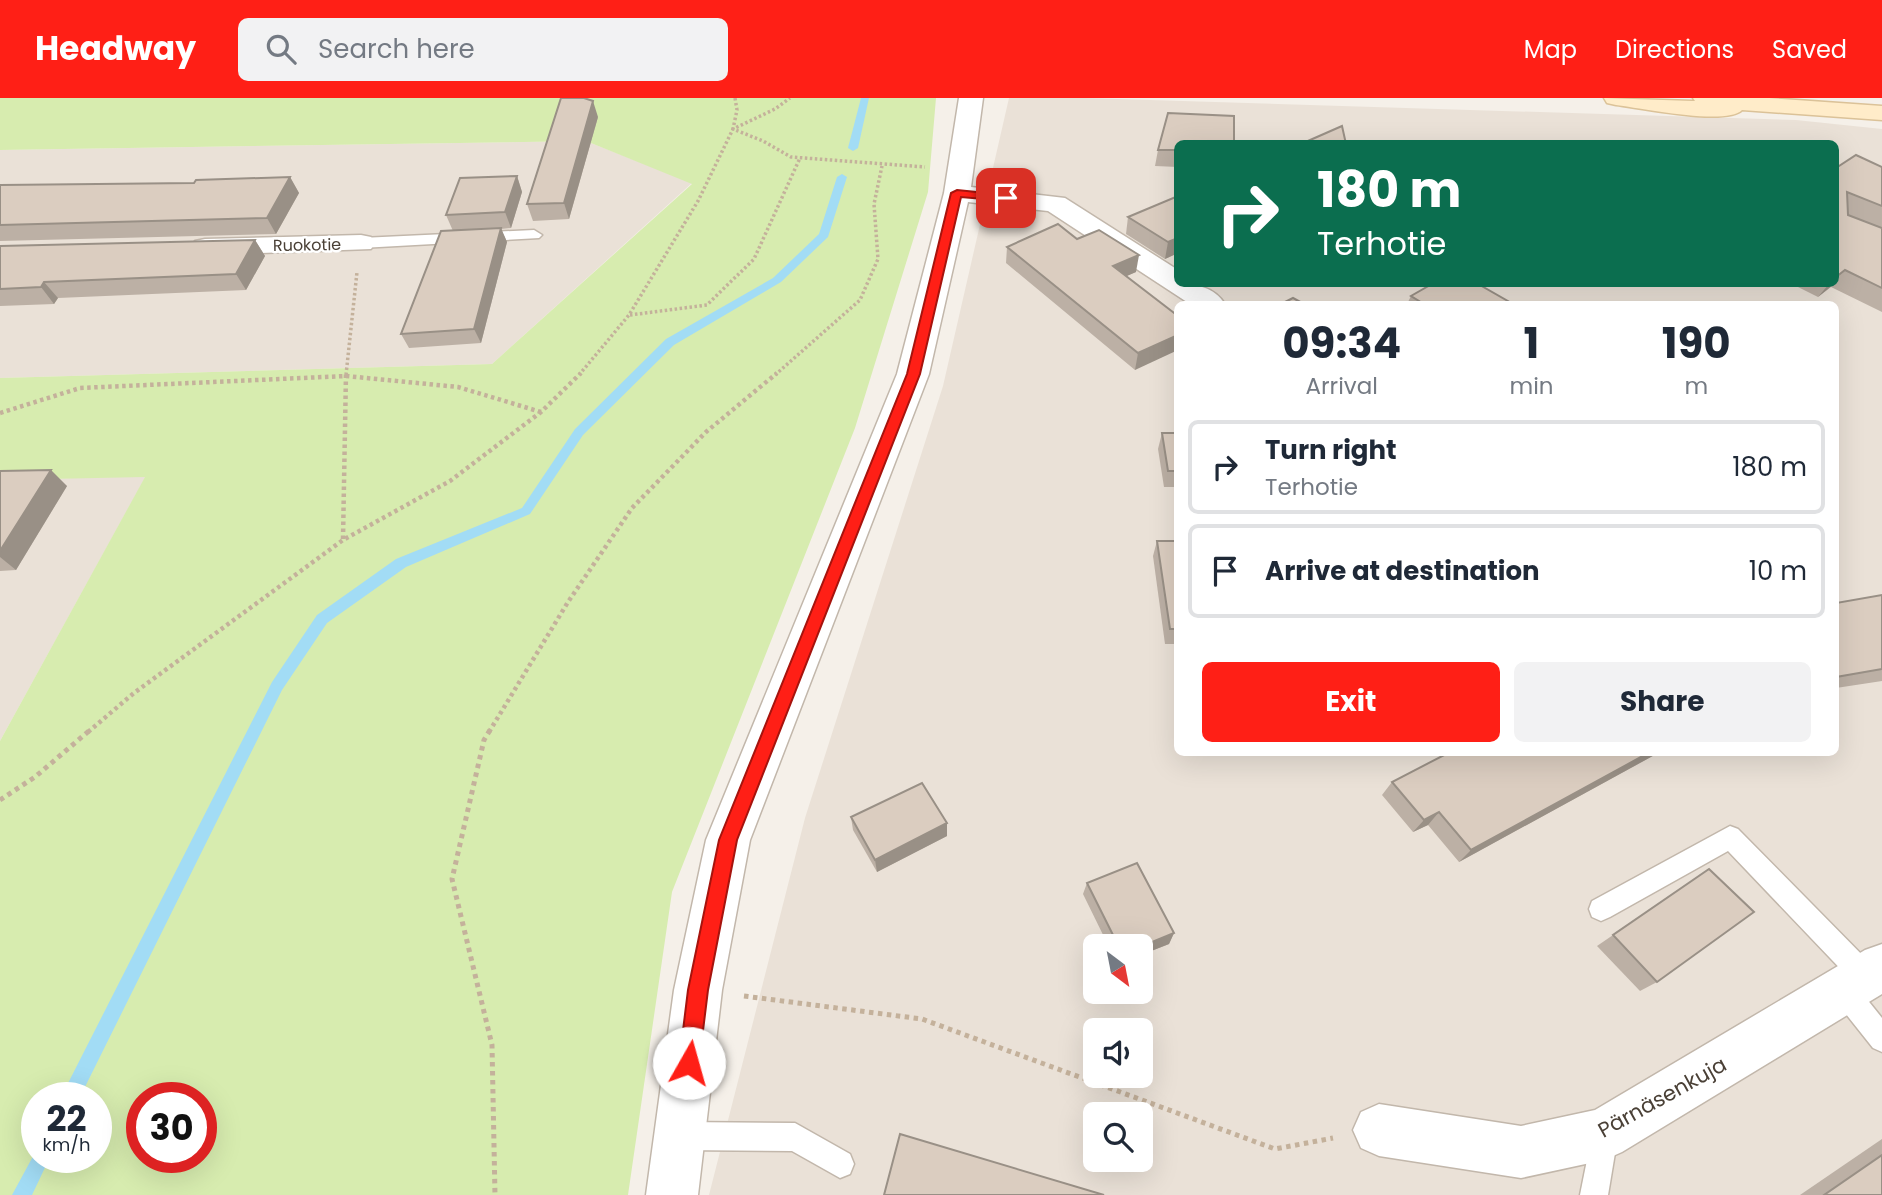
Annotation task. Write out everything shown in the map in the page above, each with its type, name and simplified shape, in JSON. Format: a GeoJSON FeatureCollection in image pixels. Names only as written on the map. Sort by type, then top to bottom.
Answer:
{"type":"FeatureCollection","features":[{"type":"Feature","properties":{"kind":"main road"},"geometry":{"type":"LineString","coordinates":[[1616,98],[1692,108],[1793,108],[1882,113]]}},
{"type":"Feature","properties":{"kind":"main road"},"geometry":{"type":"LineString","coordinates":[[1705,98],[1793,108]]}},
{"type":"Feature","properties":{"kind":"street"},"geometry":{"type":"LineString","coordinates":[[672,1195],[698,990],[728,840],[913,374],[958,181],[971,98]]}},
{"type":"Feature","properties":{"kind":"street"},"geometry":{"type":"LineString","coordinates":[[958,181],[1055,204],[1174,281]]}},
{"type":"Feature","properties":{"kind":"street","name":"Ruokotie"},"geometry":{"type":"LineString","coordinates":[[181,248],[361,243]]}},
{"type":"Feature","properties":{"kind":"street"},"geometry":{"type":"LineString","coordinates":[[1184,287],[1205,301]]}},
{"type":"Feature","properties":{"kind":"street","name":"Pärnäsenkuja"},"geometry":{"type":"LineString","coordinates":[[1379,1130],[1521,1152],[1604,1134],[1871,974]]}},
{"type":"Feature","properties":{"kind":"lane"},"geometry":{"type":"LineString","coordinates":[[361,243],[534,236]]}},
{"type":"Feature","properties":{"kind":"lane"},"geometry":{"type":"LineString","coordinates":[[1601,909],[1730,837],[1871,974],[1882,1039]]}},
{"type":"Feature","properties":{"kind":"lane"},"geometry":{"type":"LineString","coordinates":[[1594,1195],[1604,1134]]}},
{"type":"Feature","properties":{"kind":"lane"},"geometry":{"type":"LineString","coordinates":[[680,1136],[795,1136],[840,1164]]}},
{"type":"Feature","properties":{"kind":"path"},"geometry":{"type":"LineString","coordinates":[[0,800],[35,777],[135,693],[343,540],[450,481],[541,412],[591,363],[629,316],[698,201],[733,129],[737,110],[735,98]]}},
{"type":"Feature","properties":{"kind":"path"},"geometry":{"type":"LineString","coordinates":[[733,129],[775,109],[790,98]]}},
{"type":"Feature","properties":{"kind":"path"},"geometry":{"type":"LineString","coordinates":[[733,129],[763,141],[790,157],[882,166],[958,181]]}},
{"type":"Feature","properties":{"kind":"path"},"geometry":{"type":"LineString","coordinates":[[629,316],[707,305],[754,259],[800,158]]}},
{"type":"Feature","properties":{"kind":"path"},"geometry":{"type":"LineString","coordinates":[[495,1195],[492,1045],[452,879],[484,740],[568,602],[632,508],[706,432],[812,344],[860,300],[877,259],[874,204],[882,166]]}},
{"type":"Feature","properties":{"kind":"path"},"geometry":{"type":"LineString","coordinates":[[343,540],[346,376],[361,243]]}},
{"type":"Feature","properties":{"kind":"path"},"geometry":{"type":"LineString","coordinates":[[0,413],[80,388],[346,376],[458,387],[541,412]]}},
{"type":"Feature","properties":{"kind":"path"},"geometry":{"type":"LineString","coordinates":[[698,990],[922,1019],[1275,1149],[1379,1130]]}},
{"type":"Feature","properties":{"kind":"shaded area"},"geometry":{"type":"Polygon","coordinates":[[[1009,98],[1085,98],[1796,120],[1882,129],[1882,1195],[709,1195],[805,818],[943,386],[1009,98]]]}},
{"type":"Feature","properties":{"kind":"shaded area"},"geometry":{"type":"Polygon","coordinates":[[[586,141],[692,183],[492,364],[0,378],[0,150],[586,141]]]}},
{"type":"Feature","properties":{"kind":"shaded area"},"geometry":{"type":"Polygon","coordinates":[[[146,476],[0,741],[0,480],[146,476]]]}},
{"type":"Feature","properties":{"kind":"green space"},"geometry":{"type":"Polygon","coordinates":[[[0,98],[936,98],[928,192],[855,428],[672,892],[628,1195],[0,1195],[0,741],[145,477],[0,480],[0,378],[492,364],[692,184],[586,141],[0,150],[0,98]]]}},
{"type":"Feature","properties":{"kind":"building"},"geometry":{"type":"Polygon","coordinates":[[[561,98],[584,98],[593,101],[564,203],[527,204],[561,98]]]}},
{"type":"Feature","properties":{"kind":"building"},"geometry":{"type":"Polygon","coordinates":[[[1168,113],[1234,116],[1234,140],[1174,140],[1174,150],[1158,150],[1168,113]]]}},
{"type":"Feature","properties":{"kind":"building"},"geometry":{"type":"Polygon","coordinates":[[[1342,126],[1345,140],[1310,140],[1342,126]]]}},
{"type":"Feature","properties":{"kind":"building"},"geometry":{"type":"Polygon","coordinates":[[[1856,155],[1882,167],[1882,206],[1847,192],[1848,215],[1882,228],[1882,288],[1845,270],[1839,275],[1839,166],[1856,155]]]}},
{"type":"Feature","properties":{"kind":"building"},"geometry":{"type":"Polygon","coordinates":[[[517,176],[505,212],[446,215],[460,178],[517,176]]]}},
{"type":"Feature","properties":{"kind":"building"},"geometry":{"type":"Polygon","coordinates":[[[290,177],[267,218],[0,225],[0,185],[194,183],[196,180],[290,177]]]}},
{"type":"Feature","properties":{"kind":"building"},"geometry":{"type":"Polygon","coordinates":[[[1174,198],[1174,240],[1168,242],[1128,217],[1174,198]]]}},
{"type":"Feature","properties":{"kind":"building"},"geometry":{"type":"Polygon","coordinates":[[[1058,224],[1077,239],[1099,230],[1139,255],[1113,266],[1174,313],[1174,337],[1138,353],[1007,247],[1058,224]]]}},
{"type":"Feature","properties":{"kind":"building"},"geometry":{"type":"Polygon","coordinates":[[[501,228],[474,329],[401,334],[441,231],[501,228]]]}},
{"type":"Feature","properties":{"kind":"building"},"geometry":{"type":"Polygon","coordinates":[[[255,240],[236,274],[44,282],[41,287],[0,289],[0,246],[255,240]]]}},
{"type":"Feature","properties":{"kind":"building"},"geometry":{"type":"Polygon","coordinates":[[[1427,287],[1483,287],[1508,301],[1419,301],[1411,296],[1427,287]]]}},
{"type":"Feature","properties":{"kind":"building"},"geometry":{"type":"Polygon","coordinates":[[[1162,433],[1174,433],[1174,471],[1168,471],[1162,433]]]}},
{"type":"Feature","properties":{"kind":"building"},"geometry":{"type":"Polygon","coordinates":[[[51,470],[0,551],[0,471],[51,470]]]}},
{"type":"Feature","properties":{"kind":"building"},"geometry":{"type":"Polygon","coordinates":[[[1157,541],[1174,541],[1174,629],[1170,629],[1157,541]]]}},
{"type":"Feature","properties":{"kind":"building"},"geometry":{"type":"Polygon","coordinates":[[[1882,595],[1882,669],[1839,676],[1839,602],[1882,595]]]}},
{"type":"Feature","properties":{"kind":"building"},"geometry":{"type":"Polygon","coordinates":[[[1442,756],[1643,756],[1471,850],[1439,812],[1424,820],[1392,782],[1442,756]]]}},
{"type":"Feature","properties":{"kind":"building"},"geometry":{"type":"Polygon","coordinates":[[[922,783],[947,823],[875,860],[851,817],[922,783]]]}},
{"type":"Feature","properties":{"kind":"building"},"geometry":{"type":"Polygon","coordinates":[[[1137,863],[1174,933],[1153,942],[1153,934],[1112,934],[1087,883],[1137,863]]]}},
{"type":"Feature","properties":{"kind":"building"},"geometry":{"type":"Polygon","coordinates":[[[1709,869],[1754,912],[1657,982],[1613,935],[1709,869]]]}},
{"type":"Feature","properties":{"kind":"building"},"geometry":{"type":"Polygon","coordinates":[[[900,1134],[1104,1195],[884,1195],[900,1134]]]}},
{"type":"Feature","properties":{"kind":"building"},"geometry":{"type":"Polygon","coordinates":[[[1882,1155],[1882,1195],[1824,1195],[1882,1155]]]}},
{"type":"Feature","properties":{"kind":"waterway"},"geometry":{"type":"LineString","coordinates":[[853,148],[865,98]]}},
{"type":"Feature","properties":{"kind":"waterway"},"geometry":{"type":"LineString","coordinates":[[78,1082],[277,686],[322,619],[401,563],[526,511],[579,432],[670,342],[777,280],[824,235],[842,177]]}},
{"type":"Feature","properties":{"kind":"waterway"},"geometry":{"type":"LineString","coordinates":[[22,1195],[33,1173]]}},
{"type":"Feature","properties":{"kind":"route"},"geometry":{"type":"LineString","coordinates":[[689,1063],[698,990],[728,840],[913,374],[957,193],[1006,198]]}}]}
